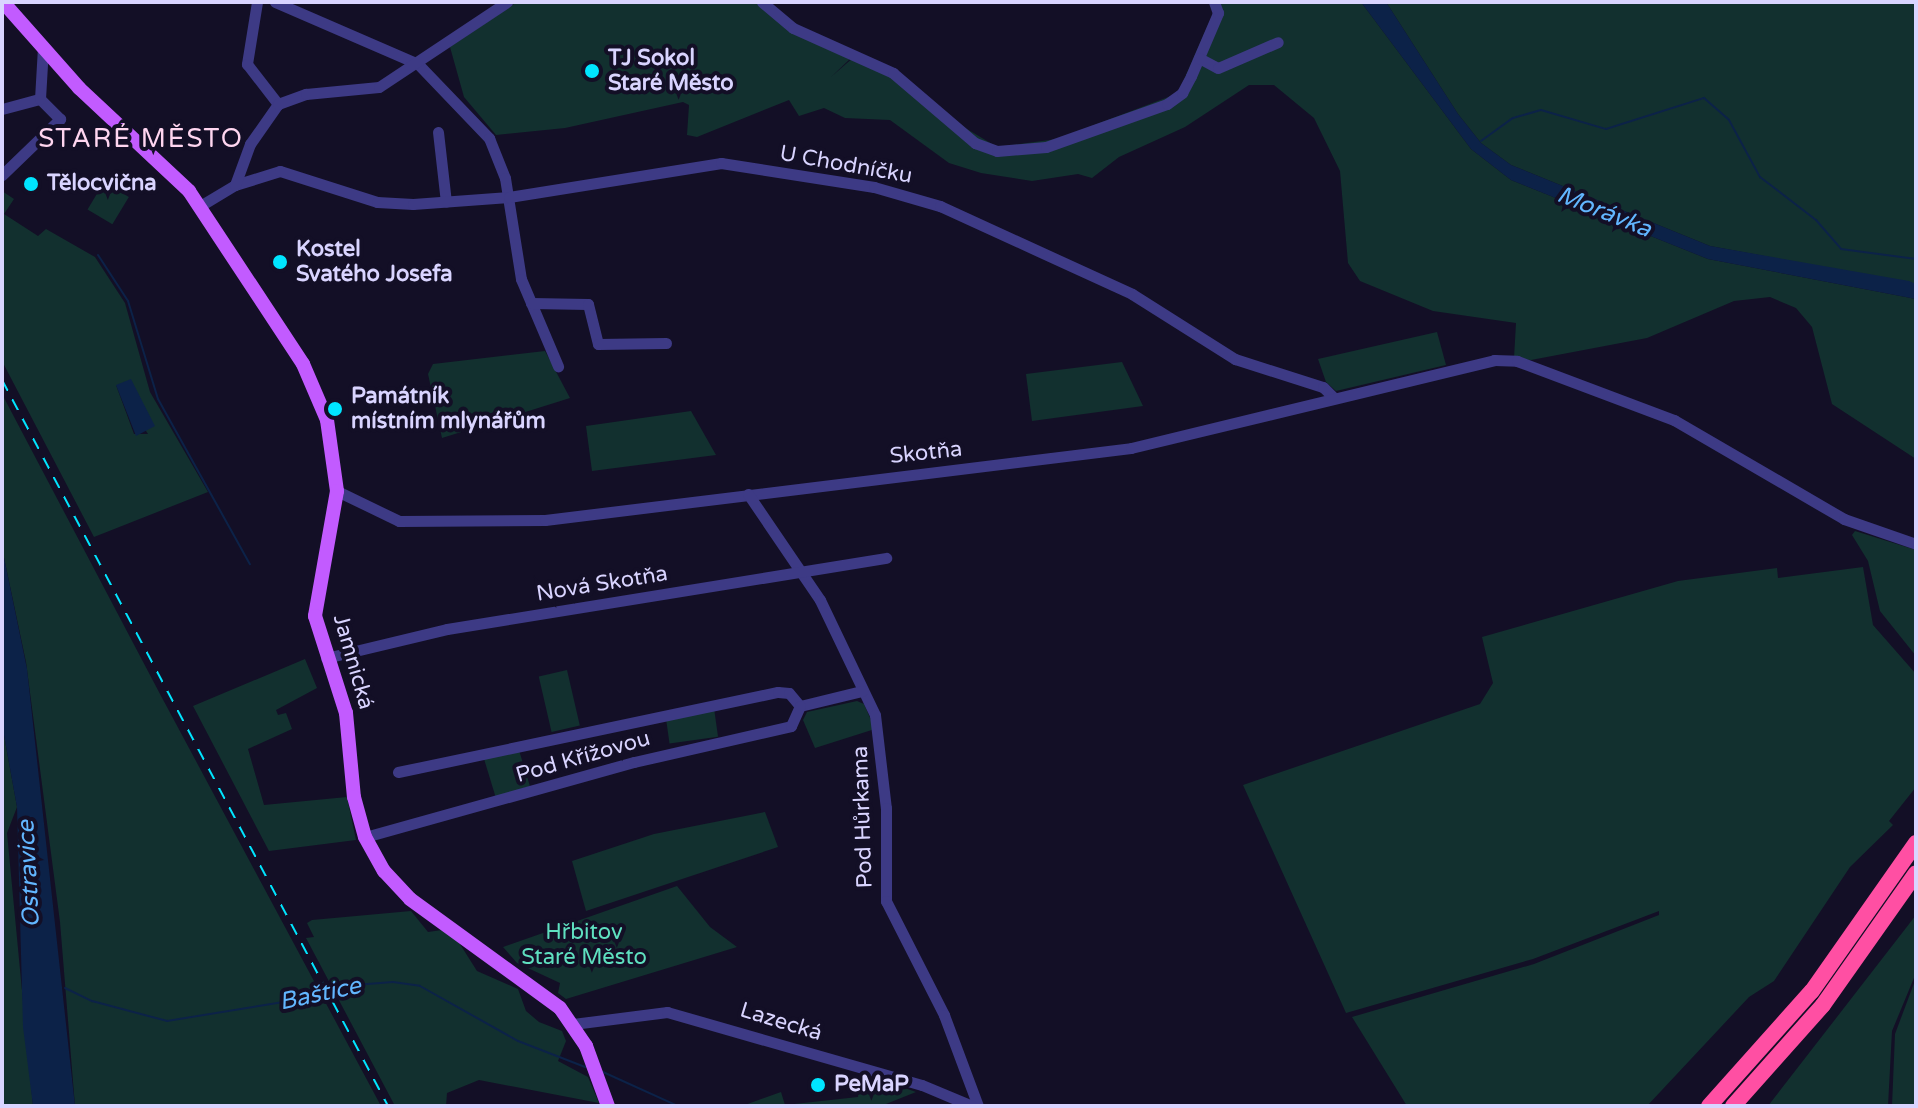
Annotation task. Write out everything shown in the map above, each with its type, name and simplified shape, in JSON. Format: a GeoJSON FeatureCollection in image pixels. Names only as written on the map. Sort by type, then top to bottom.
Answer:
{"type":"FeatureCollection","features":[{"type":"Feature","properties":{"kind":"highway"},"geometry":{"type":"LineString","coordinates":[[1709,1106],[1812,991],[1916,843]]}},
{"type":"Feature","properties":{"kind":"highway"},"geometry":{"type":"LineString","coordinates":[[1733,1106],[1823,1005],[1916,873]]}},
{"type":"Feature","properties":{"kind":"main road","name":"Jamnická"},"geometry":{"type":"LineString","coordinates":[[3,2],[43,47],[200,206],[314,385],[327,420],[337,491],[315,608],[326,658],[346,713],[354,797],[365,837],[384,871],[410,899],[552,1000],[573,1024],[608,1106]]}},
{"type":"Feature","properties":{"kind":"street"},"geometry":{"type":"LineString","coordinates":[[257,2],[247,64],[278,104]]}},
{"type":"Feature","properties":{"kind":"street"},"geometry":{"type":"LineString","coordinates":[[275,2],[418,64],[489,138],[509,197],[521,279],[558,366]]}},
{"type":"Feature","properties":{"kind":"street"},"geometry":{"type":"LineString","coordinates":[[762,2],[793,28],[893,73],[975,143],[997,151],[1046,147],[1167,104],[1182,93],[1199,58],[1218,13],[1214,2]]}},
{"type":"Feature","properties":{"kind":"street"},"geometry":{"type":"LineString","coordinates":[[200,206],[235,185],[250,144],[278,104],[306,94],[379,87],[418,64],[504,3]]}},
{"type":"Feature","properties":{"kind":"street"},"geometry":{"type":"LineString","coordinates":[[1199,58],[1218,68],[1278,42]]}},
{"type":"Feature","properties":{"kind":"street"},"geometry":{"type":"LineString","coordinates":[[2,175],[60,119],[40,99],[43,47]]}},
{"type":"Feature","properties":{"kind":"street"},"geometry":{"type":"LineString","coordinates":[[2,109],[40,99]]}},
{"type":"Feature","properties":{"kind":"street"},"geometry":{"type":"LineString","coordinates":[[438,132],[446,202]]}},
{"type":"Feature","properties":{"kind":"street","name":"U Chodníčku"},"geometry":{"type":"LineString","coordinates":[[235,185],[280,171],[377,202],[446,202],[509,197],[608,177],[721,163],[874,187],[940,206],[1156,307],[1235,359],[1323,387],[1332,396]]}},
{"type":"Feature","properties":{"kind":"street"},"geometry":{"type":"LineString","coordinates":[[531,303],[588,304],[598,344],[666,343]]}},
{"type":"Feature","properties":{"kind":"street","name":"Skotňa"},"geometry":{"type":"LineString","coordinates":[[337,491],[368,510],[425,524],[545,520],[1131,448],[1460,366],[1517,361],[1674,420],[1844,519],[1916,544]]}},
{"type":"Feature","properties":{"kind":"street","name":"Pod Hůrkama"},"geometry":{"type":"LineString","coordinates":[[748,494],[805,574],[879,732],[886,901],[944,1015],[978,1106]]}},
{"type":"Feature","properties":{"kind":"street","name":"Nová Skotňa"},"geometry":{"type":"LineString","coordinates":[[326,658],[447,629],[805,574],[886,558]]}},
{"type":"Feature","properties":{"kind":"street","name":"Pod Křížovou"},"geometry":{"type":"LineString","coordinates":[[800,706],[862,691]]}},
{"type":"Feature","properties":{"kind":"street","name":"Pod Křížovou"},"geometry":{"type":"LineString","coordinates":[[398,772],[778,692],[789,693],[800,706]]}},
{"type":"Feature","properties":{"kind":"street","name":"Pod Křížovou"},"geometry":{"type":"LineString","coordinates":[[365,837],[634,762],[791,726],[800,706]]}},
{"type":"Feature","properties":{"kind":"street","name":"Lazecká"},"geometry":{"type":"LineString","coordinates":[[573,1024],[667,1012],[922,1085],[972,1106]]}},
{"type":"Feature","properties":{"kind":"green space"},"geometry":{"type":"Polygon","coordinates":[[[517,2],[758,2],[852,57],[831,77],[854,57],[906,80],[957,123],[997,147],[1057,139],[1179,91],[1218,2],[1361,2],[1471,149],[1511,180],[1708,259],[1916,299],[1916,459],[1832,404],[1812,327],[1796,308],[1770,297],[1734,301],[1647,338],[1531,360],[1514,358],[1516,323],[1433,311],[1360,281],[1348,263],[1340,171],[1314,118],[1274,85],[1249,85],[1185,127],[1119,157],[1092,178],[1078,174],[1032,181],[981,173],[949,163],[890,120],[845,118],[824,108],[799,116],[789,100],[697,137],[687,135],[689,105],[683,102],[565,128],[496,135],[464,97],[450,47],[517,2]]]}},
{"type":"Feature","properties":{"kind":"green space"},"geometry":{"type":"Polygon","coordinates":[[[1386,2],[1916,2],[1916,284],[1710,246],[1511,165],[1481,143],[1458,114],[1386,2]]]}},
{"type":"Feature","properties":{"kind":"green space"},"geometry":{"type":"Polygon","coordinates":[[[104,182],[129,197],[112,224],[88,209],[104,182]]]}},
{"type":"Feature","properties":{"kind":"green space"},"geometry":{"type":"Polygon","coordinates":[[[2,191],[14,199],[4,214],[38,236],[46,229],[95,257],[125,303],[150,392],[208,492],[94,537],[2,361],[2,191]],[[116,385],[134,434],[148,434],[116,385]]]}},
{"type":"Feature","properties":{"kind":"green space"},"geometry":{"type":"Polygon","coordinates":[[[1437,332],[1446,365],[1336,391],[1326,382],[1318,359],[1437,332]]]}},
{"type":"Feature","properties":{"kind":"green space"},"geometry":{"type":"Polygon","coordinates":[[[545,351],[570,398],[442,438],[428,374],[433,364],[545,351]]]}},
{"type":"Feature","properties":{"kind":"green space"},"geometry":{"type":"Polygon","coordinates":[[[1122,362],[1143,406],[1032,421],[1026,374],[1122,362]]]}},
{"type":"Feature","properties":{"kind":"green space"},"geometry":{"type":"Polygon","coordinates":[[[2,394],[381,1106],[75,1106],[60,922],[26,662],[2,548],[2,394]]]}},
{"type":"Feature","properties":{"kind":"green space"},"geometry":{"type":"Polygon","coordinates":[[[691,411],[716,455],[592,471],[586,426],[691,411]]]}},
{"type":"Feature","properties":{"kind":"green space"},"geometry":{"type":"Polygon","coordinates":[[[1855,531],[1916,550],[1916,656],[1880,611],[1868,561],[1852,535],[1855,531]]]}},
{"type":"Feature","properties":{"kind":"green space"},"geometry":{"type":"Polygon","coordinates":[[[1863,567],[1873,625],[1916,674],[1916,787],[1889,821],[1893,825],[1850,867],[1774,981],[1749,997],[1647,1106],[1407,1106],[1352,1017],[1534,964],[1659,915],[1659,911],[1533,959],[1346,1013],[1243,785],[1480,704],[1493,683],[1482,637],[1678,581],[1777,568],[1778,578],[1863,567]]]}},
{"type":"Feature","properties":{"kind":"green space"},"geometry":{"type":"Polygon","coordinates":[[[305,659],[317,688],[276,710],[278,715],[286,713],[292,729],[248,749],[264,805],[347,797],[356,840],[269,851],[193,706],[305,659]]]}},
{"type":"Feature","properties":{"kind":"green space"},"geometry":{"type":"Polygon","coordinates":[[[567,670],[580,726],[552,732],[539,677],[567,670]]]}},
{"type":"Feature","properties":{"kind":"green space"},"geometry":{"type":"Polygon","coordinates":[[[857,701],[864,704],[875,729],[815,748],[803,720],[807,712],[857,701]]]}},
{"type":"Feature","properties":{"kind":"green space"},"geometry":{"type":"Polygon","coordinates":[[[714,708],[718,737],[670,744],[665,715],[714,708]]]}},
{"type":"Feature","properties":{"kind":"green space"},"geometry":{"type":"Polygon","coordinates":[[[2,724],[17,807],[7,833],[33,1106],[2,1106],[2,724]]]}},
{"type":"Feature","properties":{"kind":"green space"},"geometry":{"type":"Polygon","coordinates":[[[518,747],[530,786],[496,797],[484,758],[518,747]]]}},
{"type":"Feature","properties":{"kind":"green space"},"geometry":{"type":"Polygon","coordinates":[[[765,812],[778,847],[586,911],[572,861],[654,834],[765,812]]]}},
{"type":"Feature","properties":{"kind":"green space","name":"Hřbitov Staré Město"},"geometry":{"type":"Polygon","coordinates":[[[677,886],[710,927],[737,947],[566,999],[558,993],[560,983],[517,963],[503,947],[677,886]]]}},
{"type":"Feature","properties":{"kind":"green space"},"geometry":{"type":"Polygon","coordinates":[[[411,911],[428,932],[442,930],[458,941],[477,971],[518,989],[526,1011],[539,1022],[562,1031],[566,1041],[558,1061],[588,1077],[599,1103],[479,1080],[447,1093],[446,1106],[395,1106],[306,938],[314,937],[307,923],[312,920],[411,911]]]}},
{"type":"Feature","properties":{"kind":"green space"},"geometry":{"type":"Polygon","coordinates":[[[1916,915],[1916,973],[1892,1031],[1888,1106],[1768,1106],[1916,915]]]}},
{"type":"Feature","properties":{"kind":"green space"},"geometry":{"type":"Polygon","coordinates":[[[1916,978],[1916,1106],[1892,1106],[1895,1034],[1916,978]]]}},
{"type":"Feature","properties":{"kind":"green space"},"geometry":{"type":"Polygon","coordinates":[[[860,1072],[916,1092],[881,1106],[742,1106],[781,1092],[785,1105],[858,1097],[860,1072]]]}},
{"type":"Feature","properties":{"kind":"water","name":"Morávka"},"geometry":{"type":"Polygon","coordinates":[[[1361,2],[1386,2],[1458,114],[1481,143],[1511,165],[1710,246],[1909,281],[1916,284],[1916,299],[1708,259],[1511,180],[1471,149],[1361,2]]]}},
{"type":"Feature","properties":{"kind":"water"},"geometry":{"type":"Polygon","coordinates":[[[131,379],[155,426],[136,436],[116,385],[131,379]]]}},
{"type":"Feature","properties":{"kind":"water","name":"Ostravice"},"geometry":{"type":"Polygon","coordinates":[[[2,548],[27,669],[75,1106],[33,1106],[23,1027],[17,807],[2,724],[2,548]]]}},
{"type":"Feature","properties":{"kind":"waterway"},"geometry":{"type":"LineString","coordinates":[[1481,141],[1513,118],[1541,110],[1606,129],[1704,98],[1729,120],[1760,177],[1816,220],[1841,249],[1916,259]]}},
{"type":"Feature","properties":{"kind":"waterway"},"geometry":{"type":"LineString","coordinates":[[98,255],[128,301],[158,399],[250,564]]}},
{"type":"Feature","properties":{"kind":"waterway","name":"Baštice"},"geometry":{"type":"LineString","coordinates":[[65,988],[92,1001],[167,1021],[314,997],[342,986],[393,982],[420,986],[518,1041],[585,1067]]}},
{"type":"Feature","properties":{"kind":"waterway","name":"Baštice"},"geometry":{"type":"LineString","coordinates":[[603,1072],[678,1106]]}},
{"type":"Feature","properties":{"kind":"railway"},"geometry":{"type":"LineString","coordinates":[[2,380],[388,1106]]}},
{"type":"Feature","properties":{"kind":"place","name":"TJ Sokol Staré Město"},"geometry":{"type":"Point","coordinates":[592,71]}},
{"type":"Feature","properties":{"kind":"place","name":"Tělocvična"},"geometry":{"type":"Point","coordinates":[31,184]}},
{"type":"Feature","properties":{"kind":"place","name":"Kostel Svatého Josefa"},"geometry":{"type":"Point","coordinates":[280,262]}},
{"type":"Feature","properties":{"kind":"place","name":"Památník místním mlynářům"},"geometry":{"type":"Point","coordinates":[335,409]}},
{"type":"Feature","properties":{"kind":"place","name":"PeMaP"},"geometry":{"type":"Point","coordinates":[818,1085]}},
{"type":"Feature","properties":{"kind":"district","name":"STARÉ MĚSTO"},"geometry":{"type":"Point","coordinates":[141,139]}}]}
